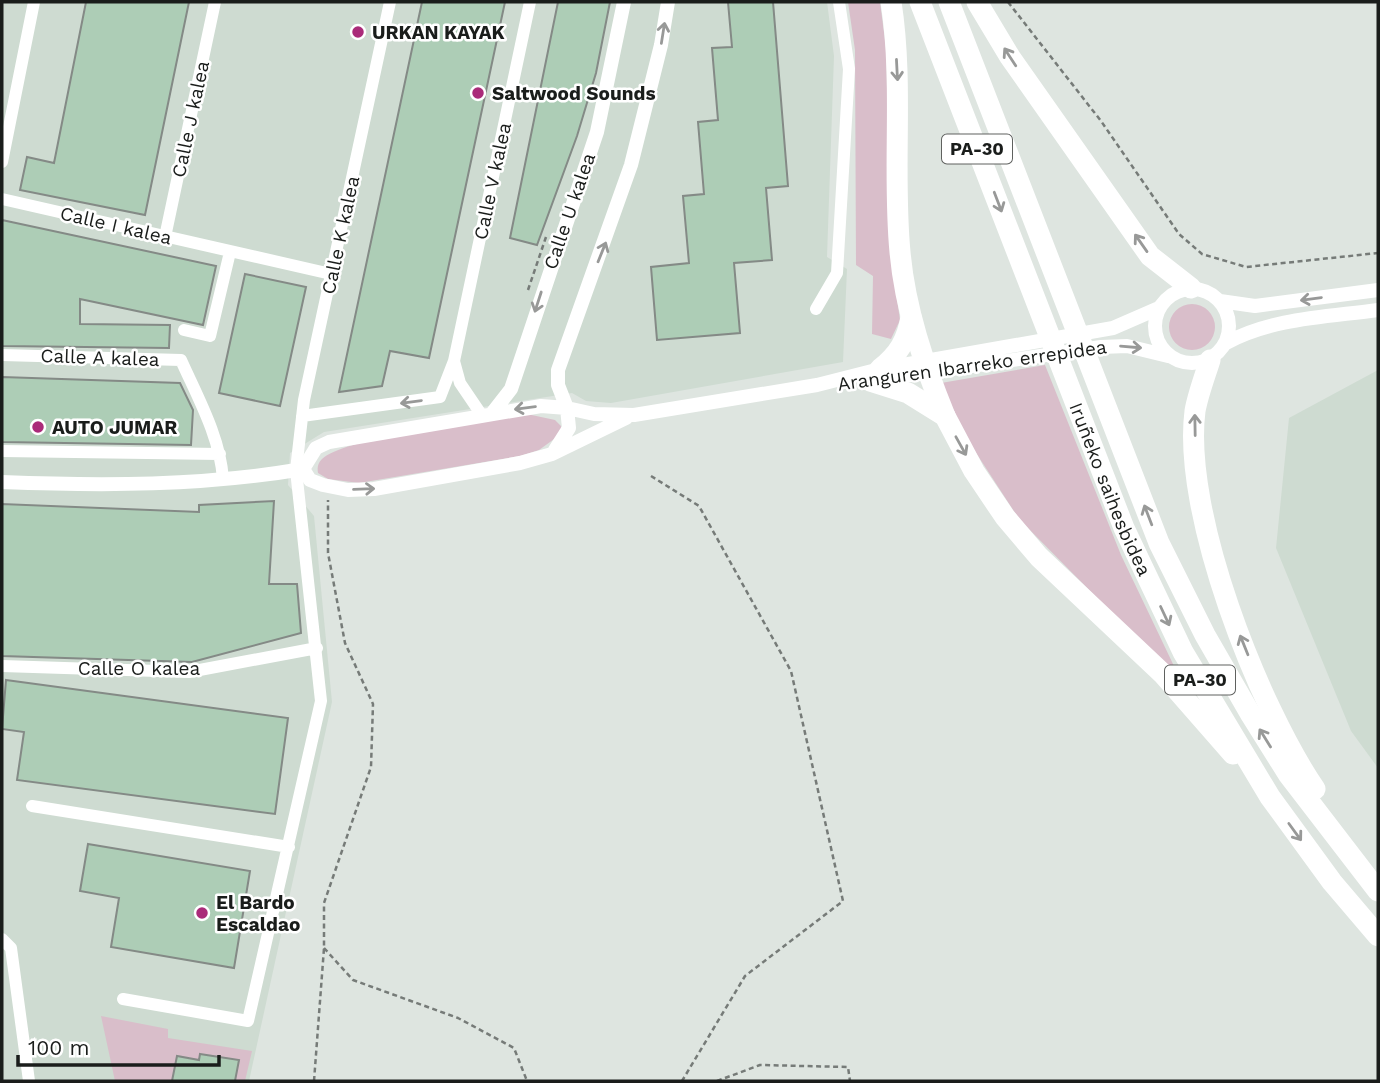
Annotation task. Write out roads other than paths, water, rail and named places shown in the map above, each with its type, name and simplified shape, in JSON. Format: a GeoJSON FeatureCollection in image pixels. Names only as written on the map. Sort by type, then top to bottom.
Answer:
{"type":"FeatureCollection","features":[{"type":"Feature","properties":{"kind":"highway"},"geometry":{"type":"LineString","coordinates":[[891,2],[898,89],[900,252],[911,315],[945,416],[974,471],[1005,517],[1056,573],[1163,674],[1270,797]]}},
{"type":"Feature","properties":{"kind":"highway","name":"Iruñeko saihesbidea"},"geometry":{"type":"LineString","coordinates":[[920,2],[1124,528],[1183,652],[1270,797],[1332,882],[1378,936]]}},
{"type":"Feature","properties":{"kind":"highway","name":"Iruñeko saihesbidea"},"geometry":{"type":"LineString","coordinates":[[949,2],[1159,543],[1205,635],[1288,774],[1378,891]]}},
{"type":"Feature","properties":{"kind":"highway"},"geometry":{"type":"LineString","coordinates":[[977,2],[1010,57],[1150,256],[1191,288]]}},
{"type":"Feature","properties":{"kind":"highway"},"geometry":{"type":"LineString","coordinates":[[911,315],[907,338],[893,359],[875,375],[945,416]]}},
{"type":"Feature","properties":{"kind":"highway"},"geometry":{"type":"LineString","coordinates":[[1210,359],[1195,412],[1196,449],[1203,517],[1237,629],[1278,725],[1303,771],[1378,871]]}},
{"type":"Feature","properties":{"kind":"street"},"geometry":{"type":"LineString","coordinates":[[2,162],[34,2]]}},
{"type":"Feature","properties":{"kind":"street","name":"Calle J kalea"},"geometry":{"type":"LineString","coordinates":[[165,237],[215,2]]}},
{"type":"Feature","properties":{"kind":"street","name":"Calle K kalea"},"geometry":{"type":"LineString","coordinates":[[299,470],[302,416],[390,2]]}},
{"type":"Feature","properties":{"kind":"street","name":"Calle V kalea"},"geometry":{"type":"LineString","coordinates":[[302,416],[440,397],[454,361],[530,2]]}},
{"type":"Feature","properties":{"kind":"street","name":"Calle U kalea"},"geometry":{"type":"LineString","coordinates":[[487,413],[511,388],[597,132],[624,2]]}},
{"type":"Feature","properties":{"kind":"street"},"geometry":{"type":"LineString","coordinates":[[552,454],[569,428],[558,385],[558,370],[631,165],[661,45],[668,2]]}},
{"type":"Feature","properties":{"kind":"street"},"geometry":{"type":"LineString","coordinates":[[816,309],[838,273],[849,69],[839,2]]}},
{"type":"Feature","properties":{"kind":"street","name":"Calle I kalea"},"geometry":{"type":"LineString","coordinates":[[2,199],[331,274]]}},
{"type":"Feature","properties":{"kind":"street"},"geometry":{"type":"LineString","coordinates":[[184,330],[210,337],[230,252]]}},
{"type":"Feature","properties":{"kind":"street"},"geometry":{"type":"LineString","coordinates":[[1226,343],[1230,321],[1220,301],[1212,294],[1191,288],[1167,298],[1159,308],[1154,328],[1156,339],[1168,356],[1189,364],[1210,359],[1226,343],[1245,333],[1273,325],[1378,310]]}},
{"type":"Feature","properties":{"kind":"street"},"geometry":{"type":"LineString","coordinates":[[1220,301],[1255,306],[1378,290]]}},
{"type":"Feature","properties":{"kind":"street","name":"Aranguren Ibarreko errepidea"},"geometry":{"type":"LineString","coordinates":[[930,372],[1028,343],[1113,328],[1159,308]]}},
{"type":"Feature","properties":{"kind":"street","name":"Aranguren Ibarreko errepidea"},"geometry":{"type":"LineString","coordinates":[[634,415],[596,430],[552,454],[520,463],[374,489],[328,486],[310,480],[299,470],[316,448],[329,442],[541,405],[594,414],[634,415],[875,375],[930,372],[1101,347],[1127,346],[1168,356]]}},
{"type":"Feature","properties":{"kind":"street","name":"Calle A kalea"},"geometry":{"type":"LineString","coordinates":[[2,355],[181,360],[220,454],[223,479]]}},
{"type":"Feature","properties":{"kind":"street"},"geometry":{"type":"LineString","coordinates":[[454,361],[460,383],[487,413]]}},
{"type":"Feature","properties":{"kind":"street"},"geometry":{"type":"LineString","coordinates":[[2,450],[220,454]]}},
{"type":"Feature","properties":{"kind":"street"},"geometry":{"type":"LineString","coordinates":[[2,482],[117,486],[223,479],[299,470],[321,701],[248,1021],[123,999]]}},
{"type":"Feature","properties":{"kind":"street","name":"Calle O kalea"},"geometry":{"type":"LineString","coordinates":[[2,666],[189,673],[317,648]]}},
{"type":"Feature","properties":{"kind":"street"},"geometry":{"type":"LineString","coordinates":[[32,806],[289,847]]}},
{"type":"Feature","properties":{"kind":"street"},"geometry":{"type":"LineString","coordinates":[[2,939],[11,948],[29,1081]]}},
{"type":"Feature","properties":{"kind":"place","name":"URKAN KAYAK"},"geometry":{"type":"Point","coordinates":[358,32]}},
{"type":"Feature","properties":{"kind":"place","name":"Saltwood Sounds"},"geometry":{"type":"Point","coordinates":[478,93]}},
{"type":"Feature","properties":{"kind":"place","name":"AUTO JUMAR"},"geometry":{"type":"Point","coordinates":[38,427]}},
{"type":"Feature","properties":{"kind":"place","name":"El Bardo Escaldao"},"geometry":{"type":"Point","coordinates":[202,913]}}]}
